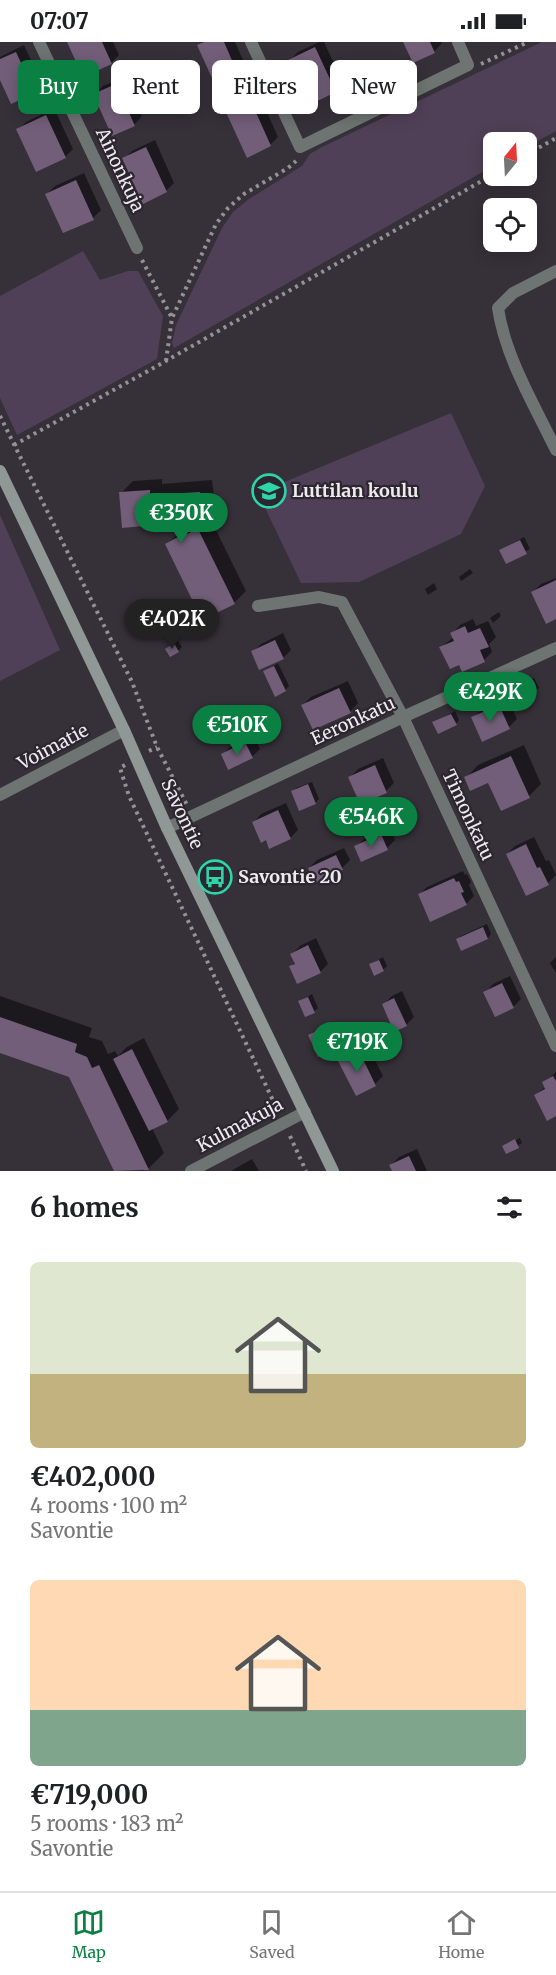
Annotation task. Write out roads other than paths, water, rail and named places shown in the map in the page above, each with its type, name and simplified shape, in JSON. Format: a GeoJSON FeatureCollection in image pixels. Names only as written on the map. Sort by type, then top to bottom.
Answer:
{"type":"FeatureCollection","features":[{"type":"Feature","properties":{"kind":"street","name":"Ainonkuja"},"geometry":{"type":"LineString","coordinates":[[39,42],[136,248]]}},
{"type":"Feature","properties":{"kind":"street"},"geometry":{"type":"LineString","coordinates":[[250,42],[300,147],[468,65],[458,42]]}},
{"type":"Feature","properties":{"kind":"street"},"geometry":{"type":"LineString","coordinates":[[556,271],[513,293],[498,308],[501,329],[509,351],[556,450]]}},
{"type":"Feature","properties":{"kind":"street","name":"Savontie"},"geometry":{"type":"LineString","coordinates":[[0,471],[124,730],[167,828],[333,1171]]}},
{"type":"Feature","properties":{"kind":"street","name":"Timonkatu"},"geometry":{"type":"LineString","coordinates":[[258,606],[319,597],[342,602],[403,717],[556,1046]]}},
{"type":"Feature","properties":{"kind":"street","name":"Eeronkatu"},"geometry":{"type":"LineString","coordinates":[[167,828],[556,648]]}},
{"type":"Feature","properties":{"kind":"street","name":"Voimatie"},"geometry":{"type":"LineString","coordinates":[[0,795],[124,730]]}},
{"type":"Feature","properties":{"kind":"street","name":"Kulmakuja"},"geometry":{"type":"LineString","coordinates":[[191,1171],[305,1112]]}},
{"type":"Feature","properties":{"kind":"place","name":"Luttilan koulu"},"geometry":{"type":"Point","coordinates":[269,491]}},
{"type":"Feature","properties":{"kind":"place","name":"Savontie 20"},"geometry":{"type":"Point","coordinates":[215,877]}}]}
